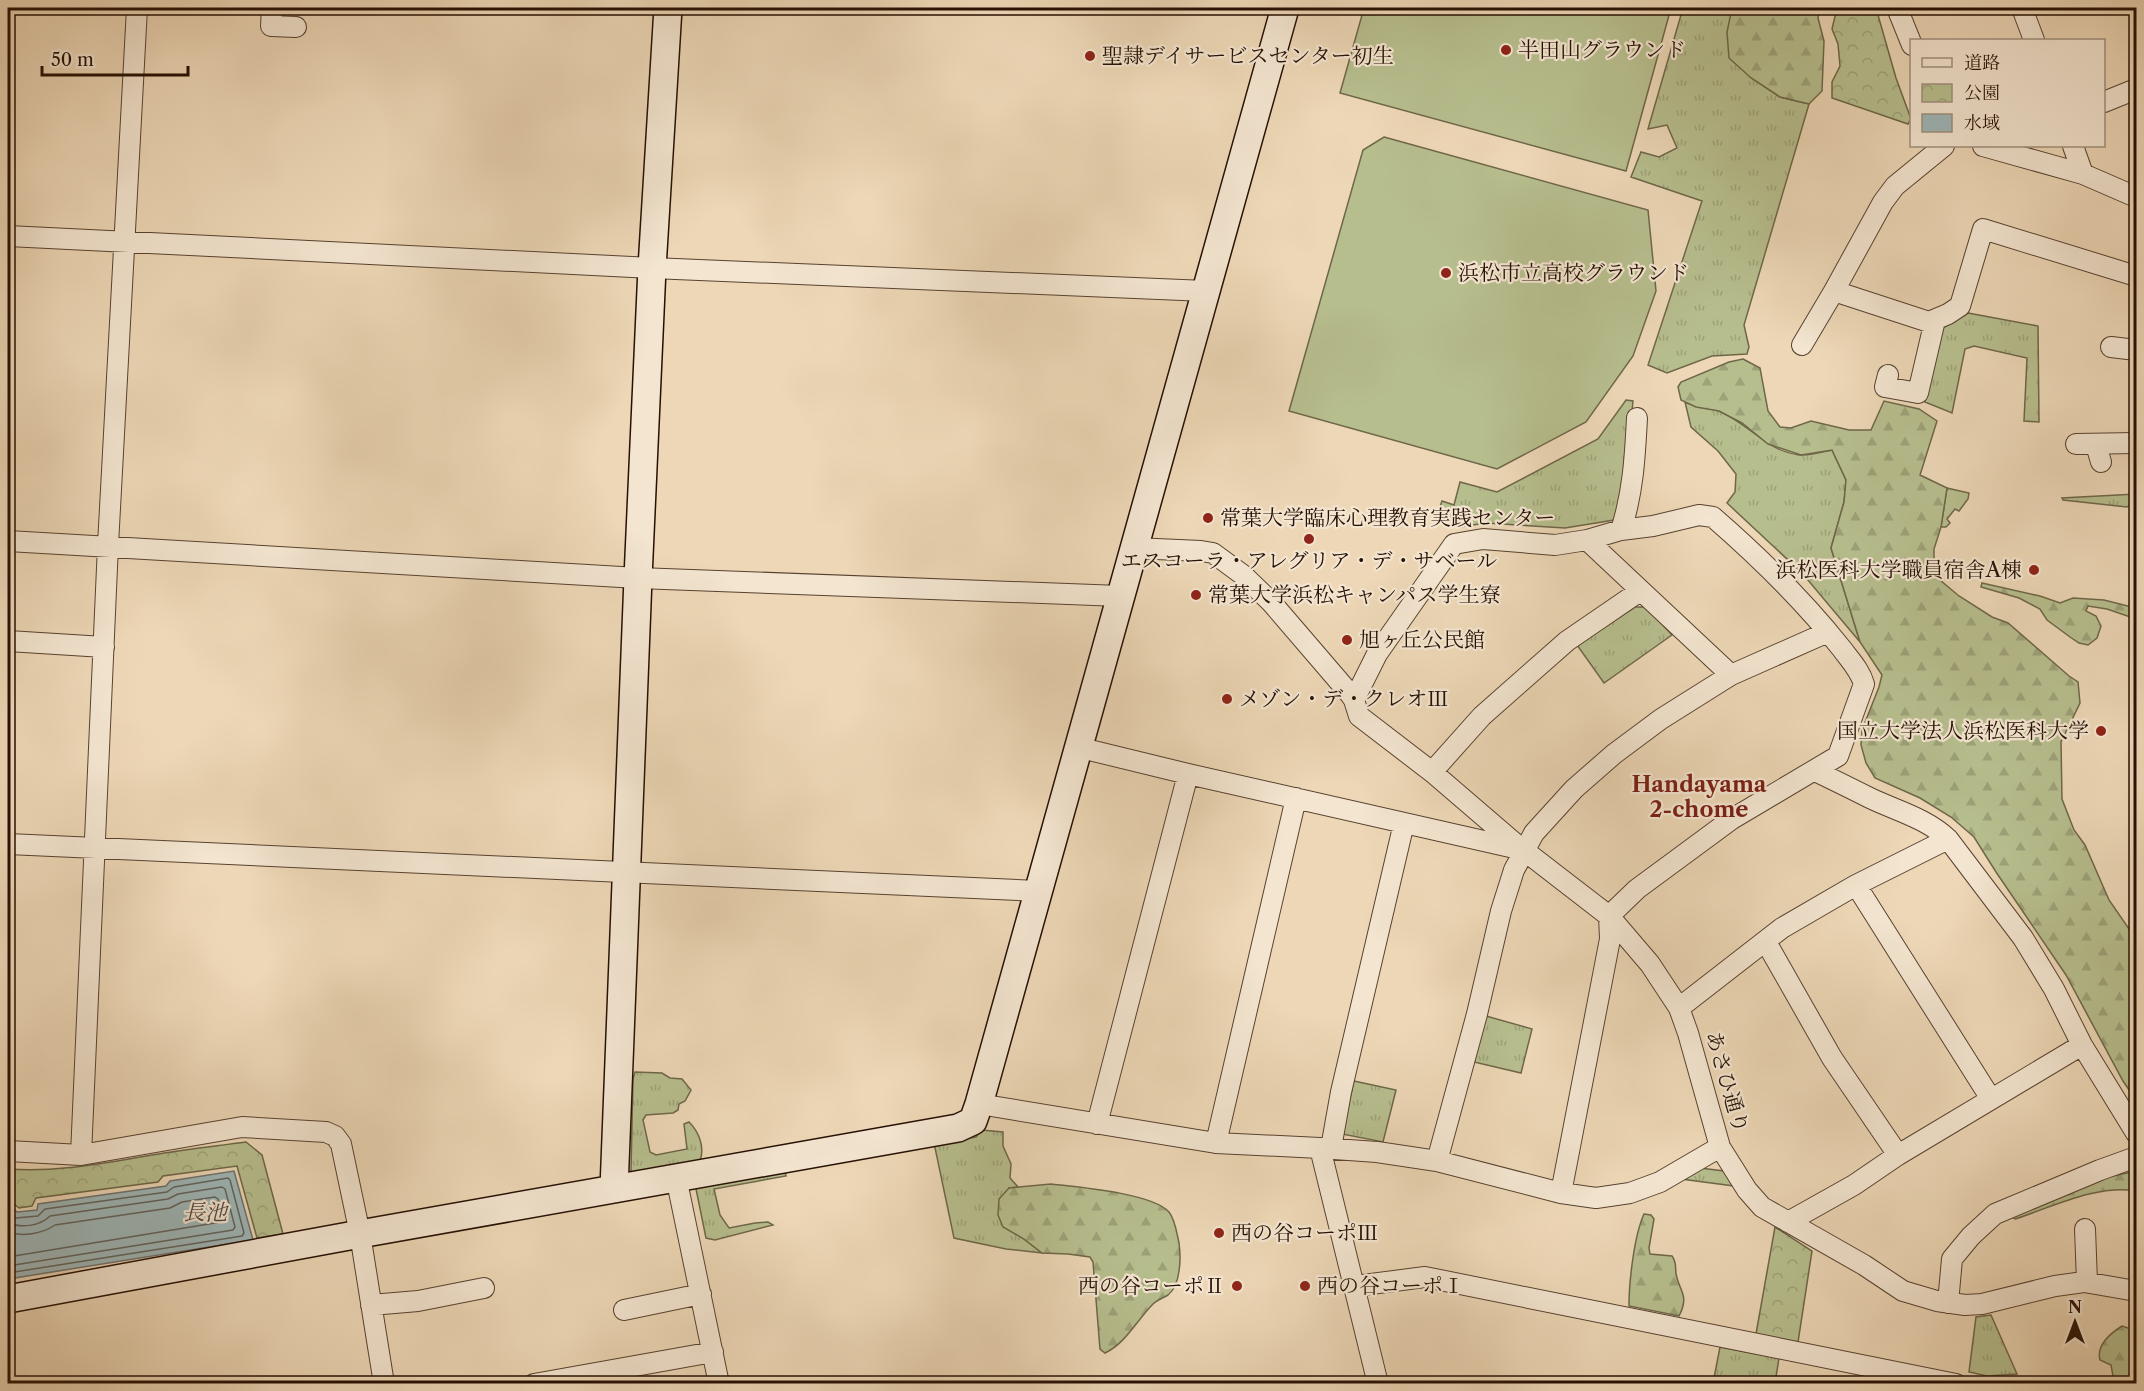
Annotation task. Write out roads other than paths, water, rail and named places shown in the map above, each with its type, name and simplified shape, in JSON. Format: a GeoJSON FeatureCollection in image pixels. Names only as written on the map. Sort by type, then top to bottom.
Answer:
{"type":"FeatureCollection","features":[{"type":"Feature","properties":{"kind":"street"},"geometry":{"type":"LineString","coordinates":[[81,1155],[108,545],[137,8]]}},
{"type":"Feature","properties":{"kind":"street"},"geometry":{"type":"LineString","coordinates":[[272,8],[271,26],[296,27]]}},
{"type":"Feature","properties":{"kind":"street"},"geometry":{"type":"LineString","coordinates":[[614,1189],[652,268],[668,8]]}},
{"type":"Feature","properties":{"kind":"street"},"geometry":{"type":"LineString","coordinates":[[8,1299],[958,1128],[973,1121],[1285,8]]}},
{"type":"Feature","properties":{"kind":"street"},"geometry":{"type":"LineString","coordinates":[[1897,8],[1910,42]]}},
{"type":"Feature","properties":{"kind":"street"},"geometry":{"type":"LineString","coordinates":[[2022,8],[2034,39]]}},
{"type":"Feature","properties":{"kind":"street"},"geometry":{"type":"LineString","coordinates":[[2105,101],[2136,89]]}},
{"type":"Feature","properties":{"kind":"street"},"geometry":{"type":"LineString","coordinates":[[1802,345],[1883,202],[1895,186],[1943,147]]}},
{"type":"Feature","properties":{"kind":"street"},"geometry":{"type":"LineString","coordinates":[[1987,147],[2083,174],[2136,197]]}},
{"type":"Feature","properties":{"kind":"street"},"geometry":{"type":"LineString","coordinates":[[2073,147],[2083,174]]}},
{"type":"Feature","properties":{"kind":"street"},"geometry":{"type":"LineString","coordinates":[[1834,291],[1929,322],[1935,320],[1960,306],[1983,228],[2136,276]]}},
{"type":"Feature","properties":{"kind":"street"},"geometry":{"type":"LineString","coordinates":[[8,236],[125,240],[652,268],[1206,291]]}},
{"type":"Feature","properties":{"kind":"street"},"geometry":{"type":"LineString","coordinates":[[1888,375],[1885,387],[1918,393],[1935,320]]}},
{"type":"Feature","properties":{"kind":"street"},"geometry":{"type":"LineString","coordinates":[[2111,347],[2136,350]]}},
{"type":"Feature","properties":{"kind":"street"},"geometry":{"type":"LineString","coordinates":[[1621,530],[1633,483],[1637,418]]}},
{"type":"Feature","properties":{"kind":"street"},"geometry":{"type":"LineString","coordinates":[[2091,450],[2136,443]]}},
{"type":"Feature","properties":{"kind":"street"},"geometry":{"type":"LineString","coordinates":[[1354,700],[1377,654],[1454,544],[1483,539],[1555,545],[1700,515],[1713,517],[1776,575],[1828,632],[1861,674],[1864,684],[1838,756],[1732,819],[1637,889],[1609,916],[1610,939],[1561,1193]]}},
{"type":"Feature","properties":{"kind":"street"},"geometry":{"type":"LineString","coordinates":[[1587,540],[1731,675]]}},
{"type":"Feature","properties":{"kind":"street"},"geometry":{"type":"LineString","coordinates":[[8,541],[108,545],[638,578],[1120,596]]}},
{"type":"Feature","properties":{"kind":"street","name":"あさひ通り"},"geometry":{"type":"LineString","coordinates":[[1134,548],[1213,553],[1243,575],[1271,602],[1354,700],[1359,716],[1432,772],[1524,850],[1609,916],[1650,964],[1679,1008],[1720,1147],[1754,1200],[1773,1215],[1864,1265],[1910,1295],[1948,1303],[1982,1304],[2062,1285],[2087,1282],[2136,1291]]}},
{"type":"Feature","properties":{"kind":"street"},"geometry":{"type":"LineString","coordinates":[[1432,772],[1482,716],[1567,641],[1640,591]]}},
{"type":"Feature","properties":{"kind":"street"},"geometry":{"type":"LineString","coordinates":[[1437,1161],[1477,1014],[1501,911],[1514,870],[1534,833],[1559,803],[1614,754],[1661,718],[1731,675],[1828,632]]}},
{"type":"Feature","properties":{"kind":"street"},"geometry":{"type":"LineString","coordinates":[[8,641],[104,647]]}},
{"type":"Feature","properties":{"kind":"street"},"geometry":{"type":"LineString","coordinates":[[1077,747],[1524,850]]}},
{"type":"Feature","properties":{"kind":"street"},"geometry":{"type":"LineString","coordinates":[[1815,771],[1922,820],[1937,828],[1948,839],[2023,938],[2054,989],[2082,1045],[2136,1133]]}},
{"type":"Feature","properties":{"kind":"street"},"geometry":{"type":"LineString","coordinates":[[1097,1124],[1188,774]]}},
{"type":"Feature","properties":{"kind":"street"},"geometry":{"type":"LineString","coordinates":[[1216,1143],[1296,798]]}},
{"type":"Feature","properties":{"kind":"street"},"geometry":{"type":"LineString","coordinates":[[1378,1383],[1325,1148],[1341,1092],[1404,823]]}},
{"type":"Feature","properties":{"kind":"street"},"geometry":{"type":"LineString","coordinates":[[1679,1008],[1782,928],[1857,885],[1948,839]]}},
{"type":"Feature","properties":{"kind":"street"},"geometry":{"type":"LineString","coordinates":[[8,844],[1038,891]]}},
{"type":"Feature","properties":{"kind":"street"},"geometry":{"type":"LineString","coordinates":[[1857,885],[1991,1099]]}},
{"type":"Feature","properties":{"kind":"street"},"geometry":{"type":"LineString","coordinates":[[1766,942],[1832,1058],[1898,1155]]}},
{"type":"Feature","properties":{"kind":"street"},"geometry":{"type":"LineString","coordinates":[[1788,1222],[1854,1185],[1898,1155],[2082,1045]]}},
{"type":"Feature","properties":{"kind":"street"},"geometry":{"type":"LineString","coordinates":[[979,1104],[1216,1143],[1377,1152],[1437,1161],[1561,1193],[1596,1198],[1630,1193],[1660,1182],[1720,1147]]}},
{"type":"Feature","properties":{"kind":"street"},"geometry":{"type":"LineString","coordinates":[[8,1152],[81,1155],[233,1127],[326,1132],[335,1136],[341,1144],[360,1234],[384,1383]]}},
{"type":"Feature","properties":{"kind":"street"},"geometry":{"type":"LineString","coordinates":[[1948,1303],[1952,1259],[1971,1236],[1995,1214],[2136,1157]]}},
{"type":"Feature","properties":{"kind":"street"},"geometry":{"type":"LineString","coordinates":[[676,1178],[719,1383]]}},
{"type":"Feature","properties":{"kind":"street"},"geometry":{"type":"LineString","coordinates":[[2085,1229],[2087,1282]]}},
{"type":"Feature","properties":{"kind":"street"},"geometry":{"type":"LineString","coordinates":[[1355,1286],[1425,1277],[1916,1380],[1956,1383]]}},
{"type":"Feature","properties":{"kind":"street"},"geometry":{"type":"LineString","coordinates":[[371,1305],[418,1301],[484,1288]]}},
{"type":"Feature","properties":{"kind":"street"},"geometry":{"type":"LineString","coordinates":[[624,1310],[701,1294]]}},
{"type":"Feature","properties":{"kind":"street"},"geometry":{"type":"LineString","coordinates":[[534,1383],[574,1380],[713,1352]]}},
{"type":"Feature","properties":{"kind":"water","name":"長池"},"geometry":{"type":"Polygon","coordinates":[[[234,1171],[253,1240],[8,1279],[8,1205],[17,1212],[37,1210],[38,1204],[166,1186],[170,1181],[234,1171]]]}},
{"type":"Feature","properties":{"kind":"place","name":"半田山グラウンド"},"geometry":{"type":"Point","coordinates":[1506,50]}},
{"type":"Feature","properties":{"kind":"place","name":"聖隷デイサービスセンター初生"},"geometry":{"type":"Point","coordinates":[1090,56]}},
{"type":"Feature","properties":{"kind":"place","name":"浜松市立高校グラウンド"},"geometry":{"type":"Point","coordinates":[1446,273]}},
{"type":"Feature","properties":{"kind":"place","name":"常葉大学臨床心理教育実践センター"},"geometry":{"type":"Point","coordinates":[1208,518]}},
{"type":"Feature","properties":{"kind":"place","name":"エスコーラ・アレグリア・デ・サベール"},"geometry":{"type":"Point","coordinates":[1309,539]}},
{"type":"Feature","properties":{"kind":"place","name":"浜松医科大学職員宿舎A棟"},"geometry":{"type":"Point","coordinates":[2034,570]}},
{"type":"Feature","properties":{"kind":"place","name":"常葉大学浜松キャンパス学生寮"},"geometry":{"type":"Point","coordinates":[1196,595]}},
{"type":"Feature","properties":{"kind":"place","name":"旭ヶ丘公民館"},"geometry":{"type":"Point","coordinates":[1347,640]}},
{"type":"Feature","properties":{"kind":"place","name":"メゾン・デ・クレオⅢ"},"geometry":{"type":"Point","coordinates":[1227,699]}},
{"type":"Feature","properties":{"kind":"place","name":"国立大学法人浜松医科大学"},"geometry":{"type":"Point","coordinates":[2101,731]}},
{"type":"Feature","properties":{"kind":"place","name":"西の谷コーポⅢ"},"geometry":{"type":"Point","coordinates":[1219,1233]}},
{"type":"Feature","properties":{"kind":"place","name":"西の谷コーポⅡ"},"geometry":{"type":"Point","coordinates":[1237,1286]}},
{"type":"Feature","properties":{"kind":"place","name":"西の谷コーポⅠ"},"geometry":{"type":"Point","coordinates":[1305,1286]}},
{"type":"Feature","properties":{"kind":"district","name":"Handayama 2-chome"},"geometry":{"type":"Point","coordinates":[1699,796]}}]}
